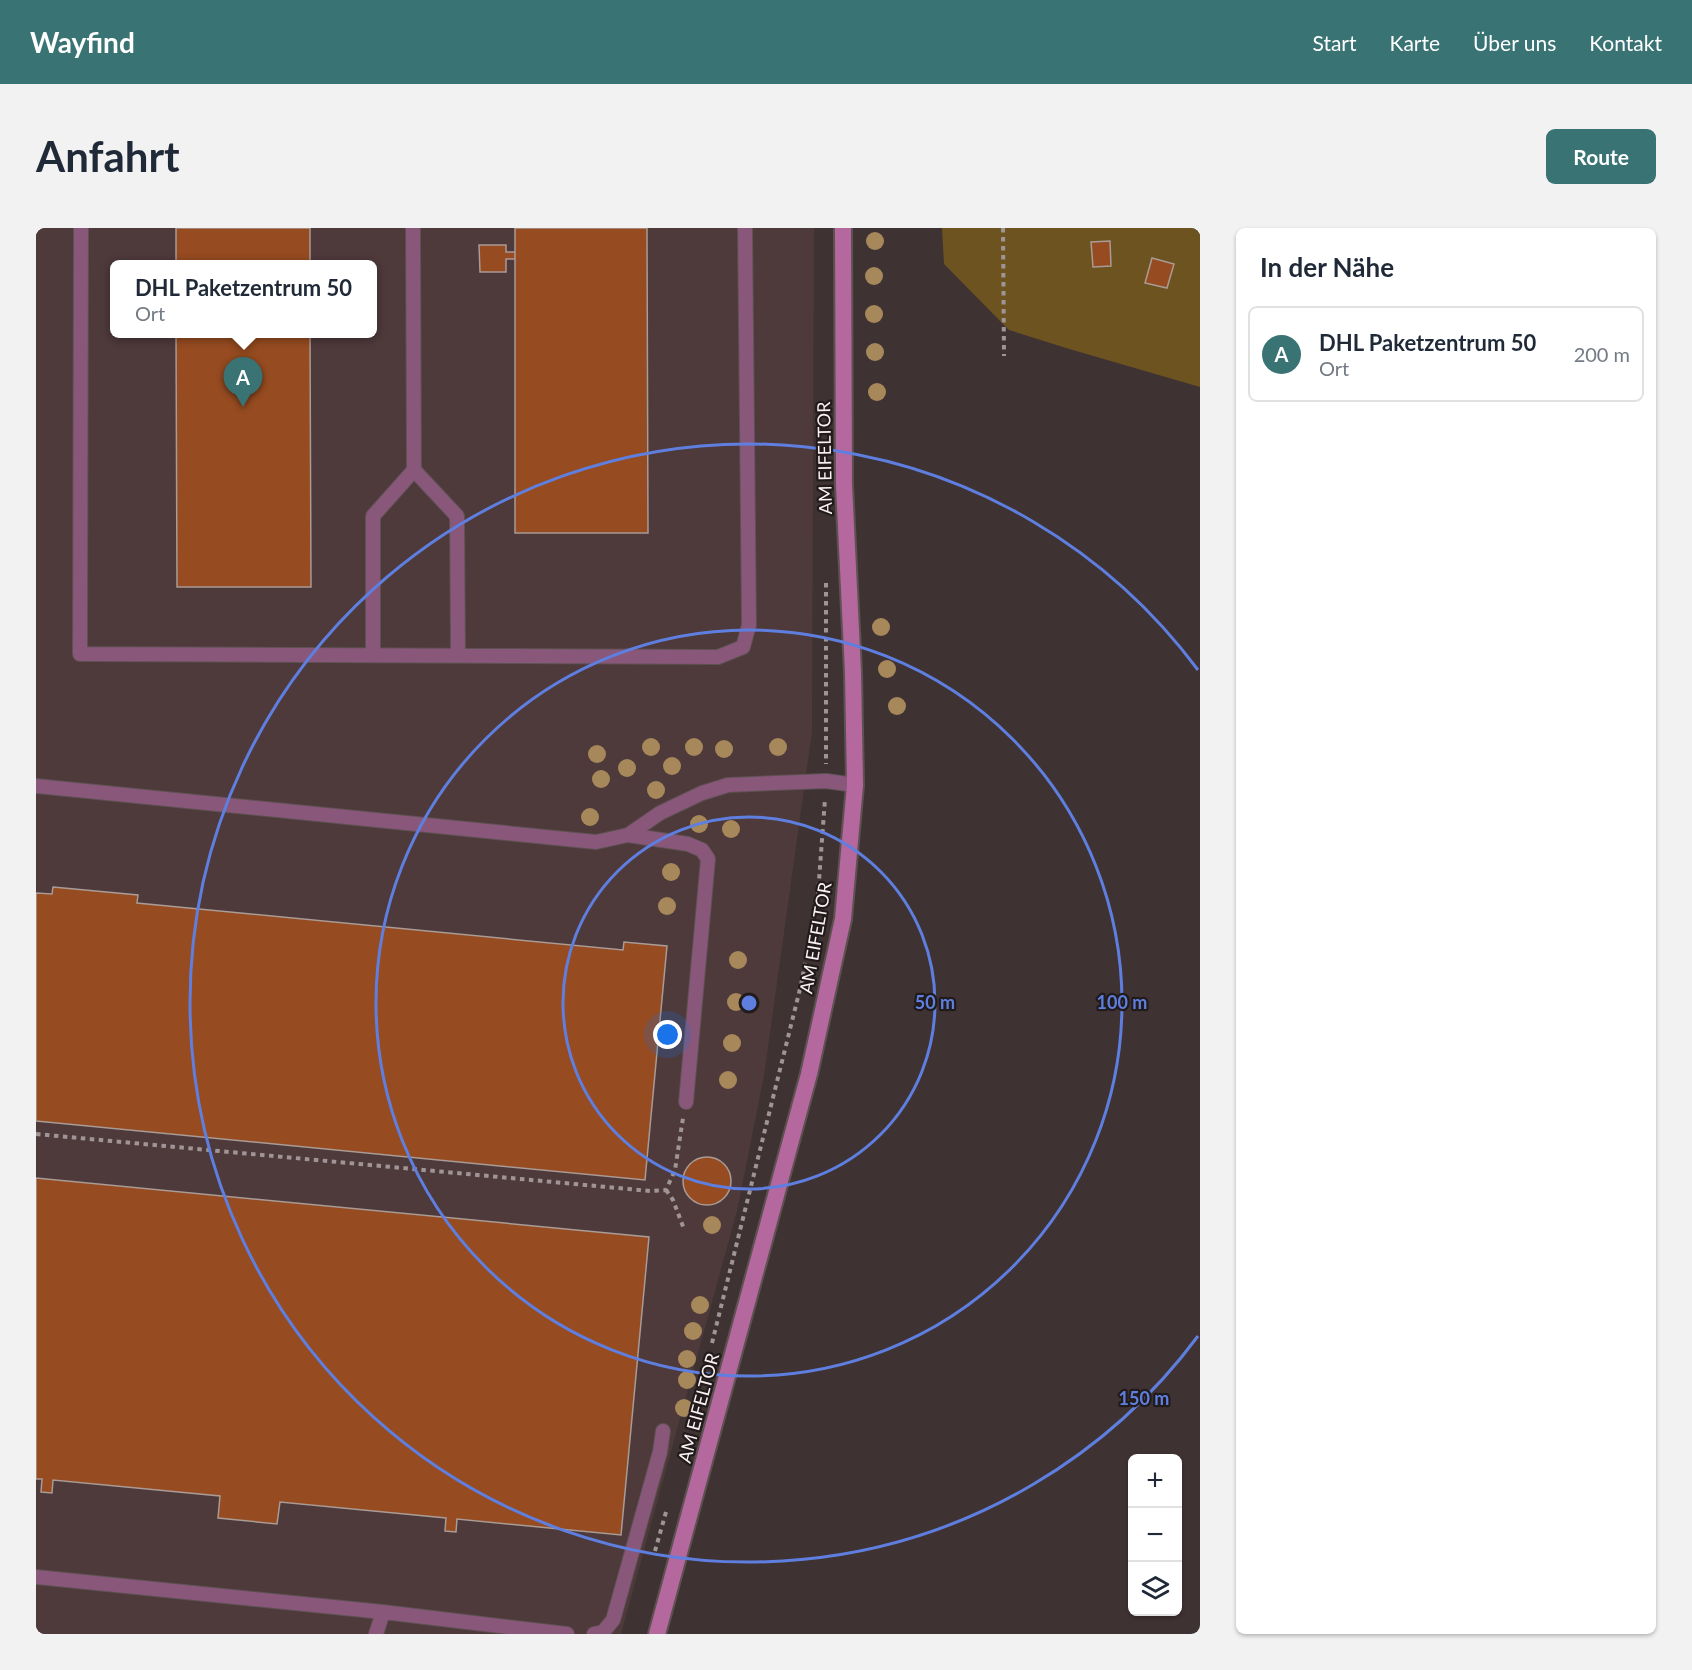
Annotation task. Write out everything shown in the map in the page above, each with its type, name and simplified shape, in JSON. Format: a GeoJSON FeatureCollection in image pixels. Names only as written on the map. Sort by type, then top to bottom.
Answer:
{"type":"FeatureCollection","features":[{"type":"Feature","properties":{"kind":"main road","name":"AM EIFELTOR"},"geometry":{"type":"LineString","coordinates":[[657,1634],[809,1074],[843,920],[855,785],[853,672],[844,485],[843,228]]}},
{"type":"Feature","properties":{"kind":"lane"},"geometry":{"type":"LineString","coordinates":[[81,228],[80,654],[718,657],[743,647],[749,625],[746,228]]}},
{"type":"Feature","properties":{"kind":"lane"},"geometry":{"type":"LineString","coordinates":[[373,655],[373,516],[414,470],[413,228]]}},
{"type":"Feature","properties":{"kind":"lane"},"geometry":{"type":"LineString","coordinates":[[414,470],[458,516],[458,655]]}},
{"type":"Feature","properties":{"kind":"lane"},"geometry":{"type":"LineString","coordinates":[[628,835],[660,813],[702,793],[728,785],[826,782],[855,785]]}},
{"type":"Feature","properties":{"kind":"lane"},"geometry":{"type":"LineString","coordinates":[[36,786],[596,842],[628,835],[688,844],[702,850],[708,859],[686,1102]]}},
{"type":"Feature","properties":{"kind":"lane"},"geometry":{"type":"LineString","coordinates":[[594,1634],[603,1632],[613,1620],[660,1452],[663,1431]]}},
{"type":"Feature","properties":{"kind":"lane"},"geometry":{"type":"LineString","coordinates":[[36,1577],[383,1612],[567,1634]]}},
{"type":"Feature","properties":{"kind":"lane"},"geometry":{"type":"LineString","coordinates":[[376,1634],[383,1612]]}},
{"type":"Feature","properties":{"kind":"path"},"geometry":{"type":"LineString","coordinates":[[1003,228],[1004,356]]}},
{"type":"Feature","properties":{"kind":"path"},"geometry":{"type":"LineString","coordinates":[[712,1344],[801,985],[818,894],[826,782],[826,581]]}},
{"type":"Feature","properties":{"kind":"path"},"geometry":{"type":"LineString","coordinates":[[666,1190],[675,1170],[686,1102]]}},
{"type":"Feature","properties":{"kind":"path"},"geometry":{"type":"LineString","coordinates":[[36,1134],[650,1191],[666,1190]]}},
{"type":"Feature","properties":{"kind":"path"},"geometry":{"type":"LineString","coordinates":[[666,1190],[676,1206],[684,1229]]}},
{"type":"Feature","properties":{"kind":"path"},"geometry":{"type":"LineString","coordinates":[[653,1558],[669,1503]]}},
{"type":"Feature","properties":{"kind":"shaded area"},"geometry":{"type":"Polygon","coordinates":[[[36,228],[814,228],[812,732],[764,1076],[737,1211],[621,1634],[36,1634],[36,228]]]}},
{"type":"Feature","properties":{"kind":"shaded area"},"geometry":{"type":"Polygon","coordinates":[[[942,228],[1200,228],[1200,387],[1009,330],[944,264],[942,228]]]}},
{"type":"Feature","properties":{"kind":"building"},"geometry":{"type":"Polygon","coordinates":[[[176,228],[310,228],[310,260],[176,260],[176,228]]]}},
{"type":"Feature","properties":{"kind":"building"},"geometry":{"type":"Polygon","coordinates":[[[515,228],[647,228],[648,533],[515,533],[515,228]]]}},
{"type":"Feature","properties":{"kind":"building"},"geometry":{"type":"Polygon","coordinates":[[[1110,241],[1111,266],[1093,267],[1091,242],[1110,241]]]}},
{"type":"Feature","properties":{"kind":"building"},"geometry":{"type":"Polygon","coordinates":[[[479,245],[506,245],[506,252],[515,252],[515,259],[506,259],[506,272],[480,272],[479,245]]]}},
{"type":"Feature","properties":{"kind":"building"},"geometry":{"type":"Polygon","coordinates":[[[1152,258],[1174,264],[1167,288],[1145,283],[1152,258]]]}},
{"type":"Feature","properties":{"kind":"building"},"geometry":{"type":"Polygon","coordinates":[[[176,338],[310,338],[311,587],[177,587],[176,338]]]}},
{"type":"Feature","properties":{"kind":"building"},"geometry":{"type":"Polygon","coordinates":[[[53,887],[138,895],[137,903],[623,950],[624,942],[667,946],[645,1180],[36,1121],[36,893],[52,894],[53,887]]]}},
{"type":"Feature","properties":{"kind":"building"},"geometry":{"type":"Polygon","coordinates":[[[707,1157],[724,1164],[731,1181],[724,1198],[707,1205],[690,1198],[683,1181],[690,1164],[707,1157]]]}},
{"type":"Feature","properties":{"kind":"building"},"geometry":{"type":"Polygon","coordinates":[[[36,1178],[649,1237],[621,1535],[457,1519],[456,1532],[445,1531],[446,1518],[280,1502],[277,1524],[218,1518],[220,1496],[53,1480],[52,1493],[41,1492],[42,1479],[36,1479],[36,1178]]]}},
{"type":"Feature","properties":{"kind":"place","name":"DHL Paketzentrum 50"},"geometry":{"type":"Point","coordinates":[243,407]}}]}
